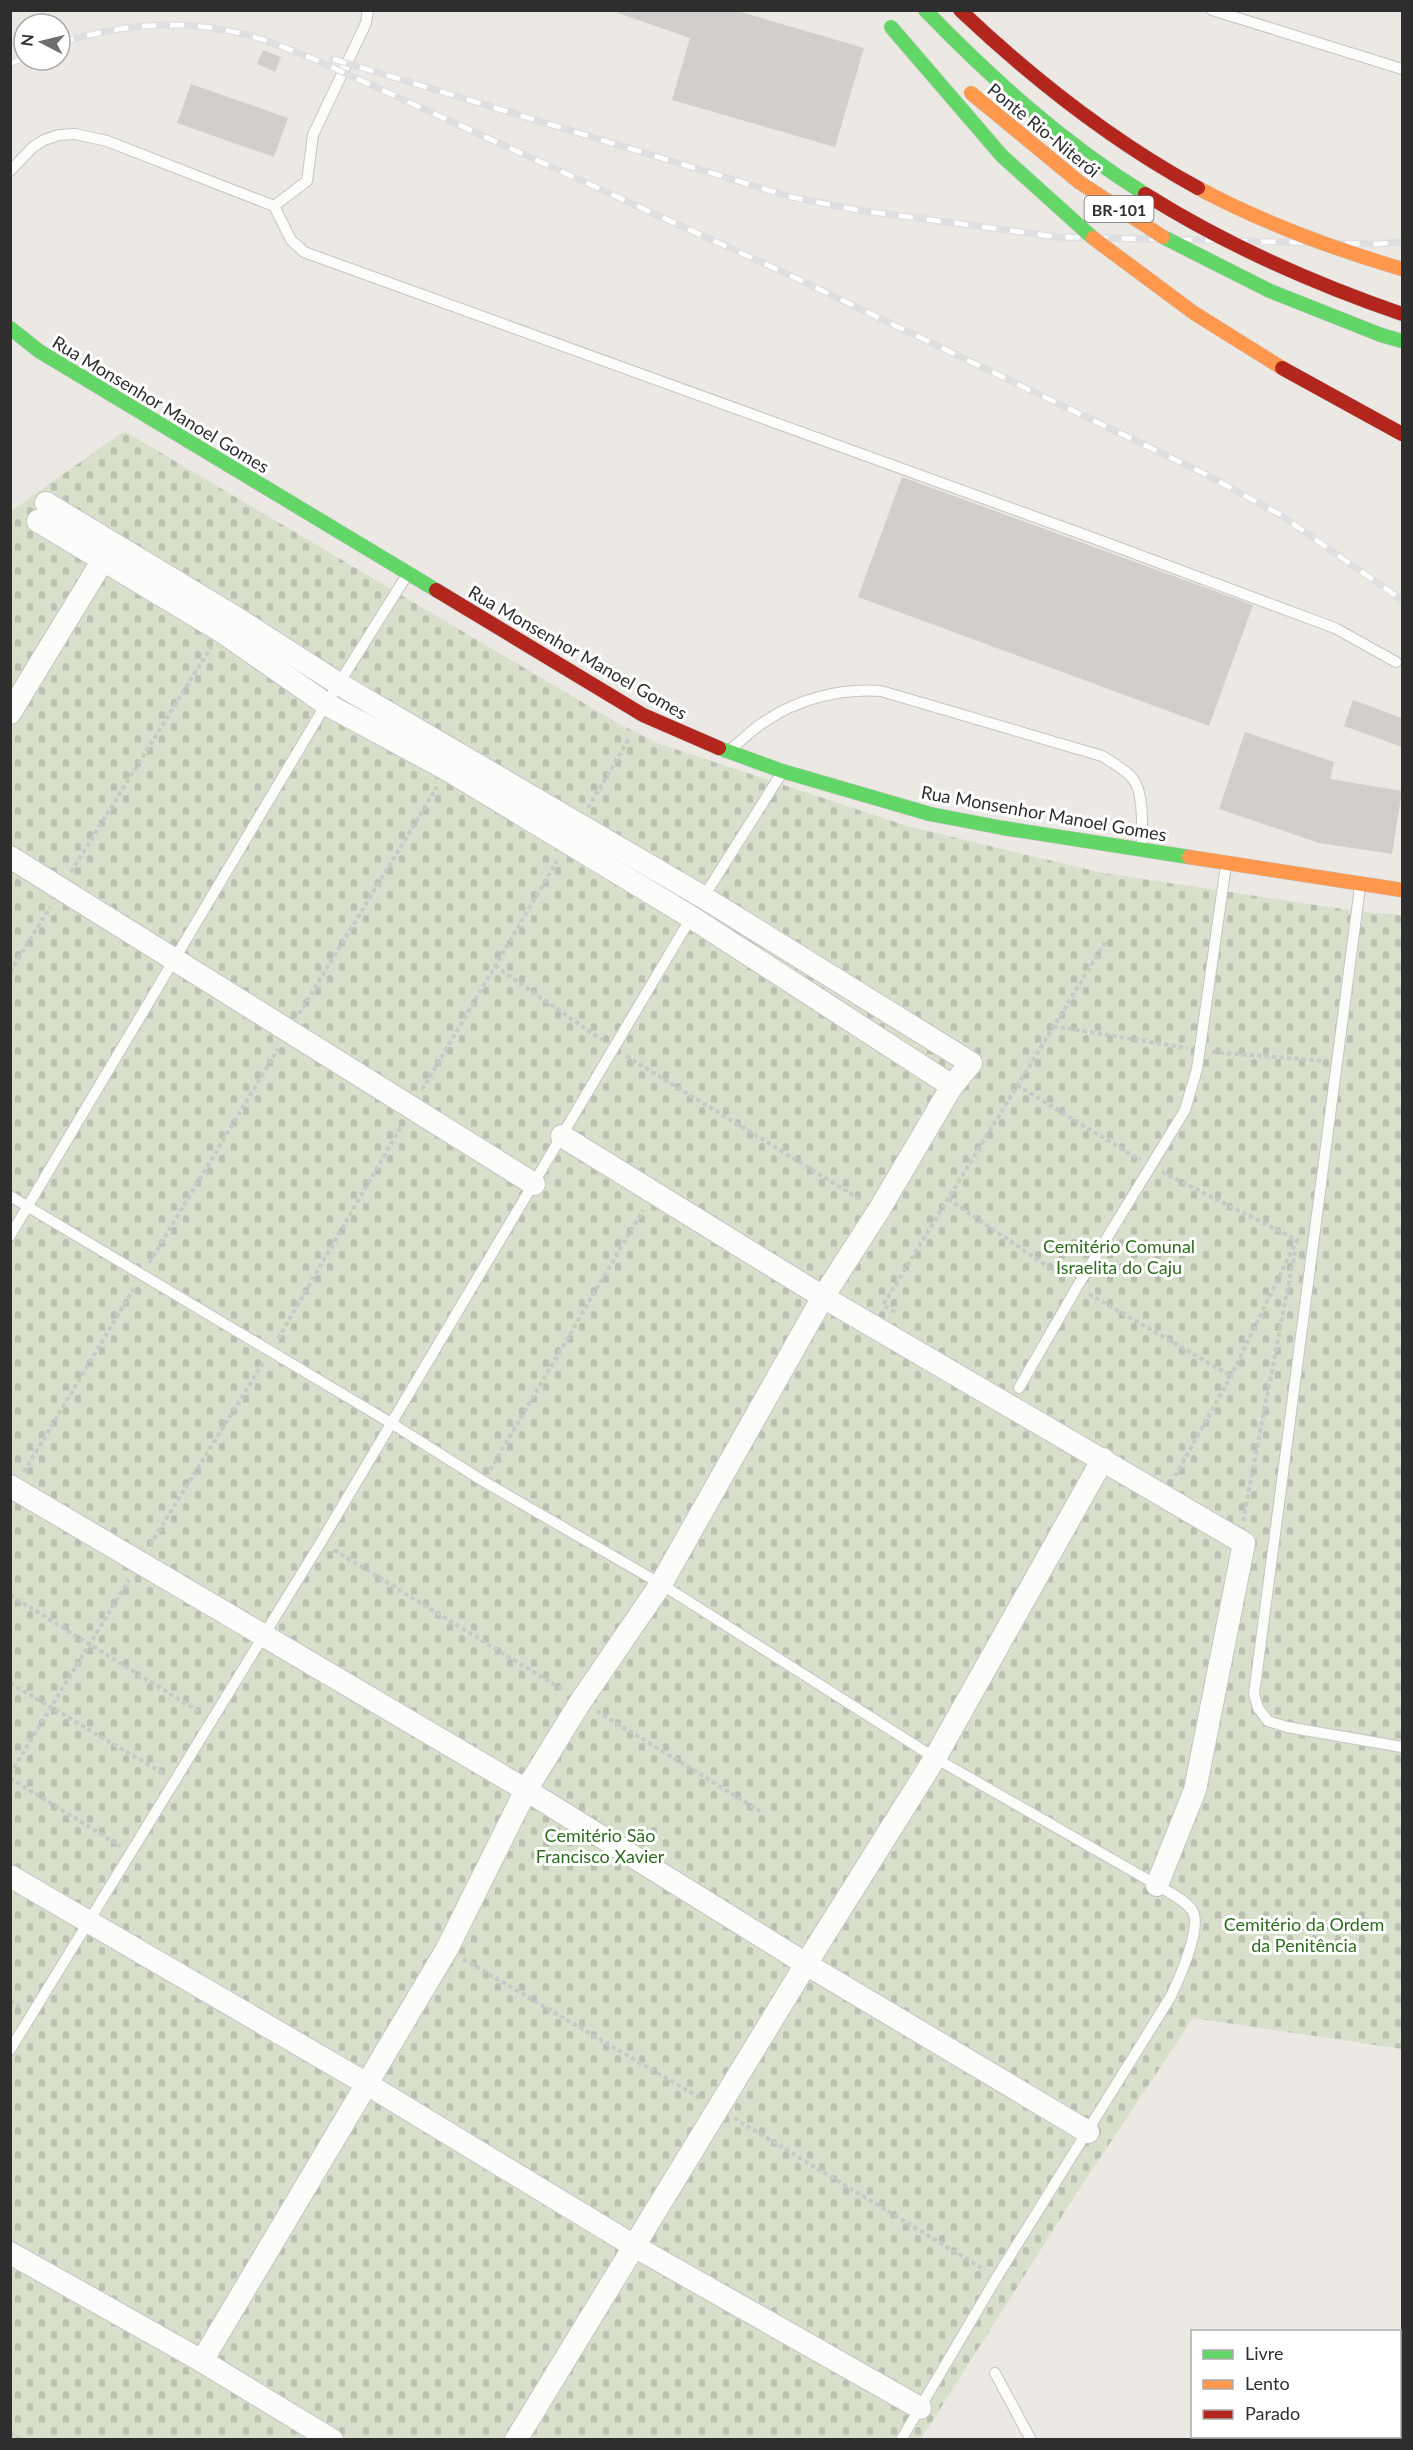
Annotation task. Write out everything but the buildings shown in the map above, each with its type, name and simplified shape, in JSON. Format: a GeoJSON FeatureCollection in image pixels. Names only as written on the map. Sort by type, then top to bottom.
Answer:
{"type":"FeatureCollection","features":[{"type":"Feature","properties":{"kind":"main road","name":"Ponte Rio-Niterói"},"geometry":{"type":"LineString","coordinates":[[925,10],[976,61],[1043,122],[1140,191],[1215,236],[1249,253],[1328,287],[1402,314]]}},
{"type":"Feature","properties":{"kind":"main road","name":"Ponte Rio-Niterói"},"geometry":{"type":"LineString","coordinates":[[960,10],[1044,87],[1102,130],[1168,172],[1271,226],[1346,253],[1402,269]]}},
{"type":"Feature","properties":{"kind":"main road","name":"Ponte Rio-Niterói"},"geometry":{"type":"LineString","coordinates":[[1402,341],[1324,315],[1222,270],[1159,235],[1063,170],[887,23],[1006,160],[1110,250],[1167,294],[1234,340],[1299,380],[1402,434]]}},
{"type":"Feature","properties":{"kind":"main road","name":"Rua Monsenhor Manoel Gomes"},"geometry":{"type":"LineString","coordinates":[[10,328],[39,351],[408,574],[643,715],[696,740],[783,771],[930,814],[1402,890]]}},
{"type":"Feature","properties":{"kind":"street"},"geometry":{"type":"LineString","coordinates":[[202,2361],[447,1949],[526,1790],[581,1701],[661,1584],[823,1297],[879,1210],[952,1086],[971,1063],[703,897],[573,834],[326,704],[220,632],[103,560],[42,512],[238,619],[573,834],[691,917],[952,1086]]}},
{"type":"Feature","properties":{"kind":"street"},"geometry":{"type":"LineString","coordinates":[[10,713],[103,560]]}},
{"type":"Feature","properties":{"kind":"street"},"geometry":{"type":"LineString","coordinates":[[10,857],[534,1184]]}},
{"type":"Feature","properties":{"kind":"street"},"geometry":{"type":"LineString","coordinates":[[562,1136],[823,1297],[1244,1543],[1195,1790],[1157,1885]]}},
{"type":"Feature","properties":{"kind":"street"},"geometry":{"type":"LineString","coordinates":[[516,2439],[806,1964],[935,1758],[1103,1459]]}},
{"type":"Feature","properties":{"kind":"street"},"geometry":{"type":"LineString","coordinates":[[13,1487],[526,1790],[806,1964],[1088,2132]]}},
{"type":"Feature","properties":{"kind":"street"},"geometry":{"type":"LineString","coordinates":[[10,1876],[367,2084],[634,2246],[920,2408]]}},
{"type":"Feature","properties":{"kind":"street"},"geometry":{"type":"LineString","coordinates":[[10,2253],[202,2361],[332,2439]]}},
{"type":"Feature","properties":{"kind":"lane"},"geometry":{"type":"LineString","coordinates":[[274,206],[307,181],[313,135],[366,23],[368,10]]}},
{"type":"Feature","properties":{"kind":"lane"},"geometry":{"type":"LineString","coordinates":[[1212,10],[1402,69]]}},
{"type":"Feature","properties":{"kind":"lane"},"geometry":{"type":"LineString","coordinates":[[10,171],[33,147],[44,140],[60,135],[75,134],[107,141],[274,206],[291,240],[304,252],[1335,628],[1396,662]]}},
{"type":"Feature","properties":{"kind":"lane"},"geometry":{"type":"LineString","coordinates":[[10,1236],[326,704],[408,574]]}},
{"type":"Feature","properties":{"kind":"lane"},"geometry":{"type":"LineString","coordinates":[[728,752],[763,722],[788,708],[843,691],[881,691],[1102,756],[1122,768],[1135,782],[1142,816],[1142,849]]}},
{"type":"Feature","properties":{"kind":"lane"},"geometry":{"type":"LineString","coordinates":[[10,2050],[321,1542],[691,917],[783,771]]}},
{"type":"Feature","properties":{"kind":"lane"},"geometry":{"type":"LineString","coordinates":[[1019,1388],[1077,1287],[1185,1110],[1200,1050],[1227,861]]}},
{"type":"Feature","properties":{"kind":"lane"},"geometry":{"type":"LineString","coordinates":[[1361,884],[1254,1694],[1258,1708],[1268,1721],[1287,1727],[1402,1747]]}},
{"type":"Feature","properties":{"kind":"lane"},"geometry":{"type":"LineString","coordinates":[[10,1196],[391,1423],[483,1481],[661,1584],[935,1758],[1157,1885],[1187,1905],[1193,1912],[1195,1921],[1190,1949],[1171,1996],[997,2277],[901,2439]]}},
{"type":"Feature","properties":{"kind":"lane"},"geometry":{"type":"LineString","coordinates":[[995,2373],[1031,2439]]}},
{"type":"Feature","properties":{"kind":"path"},"geometry":{"type":"LineString","coordinates":[[10,972],[220,632]]}},
{"type":"Feature","properties":{"kind":"path"},"geometry":{"type":"LineString","coordinates":[[131,1852],[10,1776],[270,1352],[643,715]]}},
{"type":"Feature","properties":{"kind":"path"},"geometry":{"type":"LineString","coordinates":[[13,1487],[448,770]]}},
{"type":"Feature","properties":{"kind":"path"},"geometry":{"type":"LineString","coordinates":[[883,1305],[1106,941]]}},
{"type":"Feature","properties":{"kind":"path"},"geometry":{"type":"LineString","coordinates":[[495,966],[614,1048],[879,1210]]}},
{"type":"Feature","properties":{"kind":"path"},"geometry":{"type":"LineString","coordinates":[[1053,1026],[1200,1050],[1325,1061]]}},
{"type":"Feature","properties":{"kind":"path"},"geometry":{"type":"LineString","coordinates":[[1323,1073],[1327,1050]]}},
{"type":"Feature","properties":{"kind":"path"},"geometry":{"type":"LineString","coordinates":[[1017,1085],[1152,1167],[1297,1240]]}},
{"type":"Feature","properties":{"kind":"path"},"geometry":{"type":"LineString","coordinates":[[483,1481],[653,1194]]}},
{"type":"Feature","properties":{"kind":"path"},"geometry":{"type":"LineString","coordinates":[[948,1199],[1077,1287],[1231,1376]]}},
{"type":"Feature","properties":{"kind":"path"},"geometry":{"type":"LineString","coordinates":[[1243,1521],[1299,1229]]}},
{"type":"Feature","properties":{"kind":"path"},"geometry":{"type":"LineString","coordinates":[[1173,1479],[1231,1376],[1297,1240]]}},
{"type":"Feature","properties":{"kind":"path"},"geometry":{"type":"LineString","coordinates":[[321,1542],[760,1811]]}},
{"type":"Feature","properties":{"kind":"path"},"geometry":{"type":"LineString","coordinates":[[10,1595],[212,1720]]}},
{"type":"Feature","properties":{"kind":"path"},"geometry":{"type":"LineString","coordinates":[[10,1683],[175,1781]]}},
{"type":"Feature","properties":{"kind":"path"},"geometry":{"type":"LineString","coordinates":[[10,2433],[22,2439]]}},
{"type":"Feature","properties":{"kind":"green space","name":"Cemitério São Francisco Xavier"},"geometry":{"type":"Polygon","coordinates":[[[124,431],[619,724],[657,743],[907,826],[1098,872],[1355,911],[1402,915],[1402,2049],[1193,2018],[1074,2197],[921,2439],[11,2439],[10,512],[124,431]]]}},
{"type":"Feature","properties":{"kind":"railway"},"geometry":{"type":"LineString","coordinates":[[72,40],[106,31],[130,28],[200,26],[256,37],[316,60],[798,279],[1205,474],[1279,514],[1402,600]]}},
{"type":"Feature","properties":{"kind":"railway"},"geometry":{"type":"LineString","coordinates":[[333,59],[791,197],[857,210],[1058,237],[1375,244],[1402,242]]}},
{"type":"Feature","properties":{"kind":"traffic: fast"},"geometry":{"type":"LineString","coordinates":[[925,10],[1029,109],[1085,153],[1145,194]]}},
{"type":"Feature","properties":{"kind":"traffic: fast"},"geometry":{"type":"LineString","coordinates":[[891,27],[1002,156],[1093,238]]}},
{"type":"Feature","properties":{"kind":"traffic: fast"},"geometry":{"type":"LineString","coordinates":[[1163,237],[1270,291],[1381,335]]}},
{"type":"Feature","properties":{"kind":"traffic: fast"},"geometry":{"type":"LineString","coordinates":[[10,328],[39,351],[436,590]]}},
{"type":"Feature","properties":{"kind":"traffic: fast"},"geometry":{"type":"LineString","coordinates":[[1381,335],[1402,341]]}},
{"type":"Feature","properties":{"kind":"traffic: fast"},"geometry":{"type":"LineString","coordinates":[[719,748],[782,771],[930,814],[1003,828],[1189,857]]}},
{"type":"Feature","properties":{"kind":"traffic: slow"},"geometry":{"type":"LineString","coordinates":[[971,93],[1079,182],[1163,237]]}},
{"type":"Feature","properties":{"kind":"traffic: slow"},"geometry":{"type":"LineString","coordinates":[[1198,188],[1298,234],[1402,269]]}},
{"type":"Feature","properties":{"kind":"traffic: slow"},"geometry":{"type":"LineString","coordinates":[[1093,238],[1194,313],[1282,368]]}},
{"type":"Feature","properties":{"kind":"traffic: slow"},"geometry":{"type":"LineString","coordinates":[[1189,857],[1402,890]]}},
{"type":"Feature","properties":{"kind":"traffic: jam"},"geometry":{"type":"LineString","coordinates":[[960,10],[1073,107],[1134,150],[1198,188]]}},
{"type":"Feature","properties":{"kind":"traffic: jam"},"geometry":{"type":"LineString","coordinates":[[1145,194],[1207,230],[1270,262],[1402,314]]}},
{"type":"Feature","properties":{"kind":"traffic: jam"},"geometry":{"type":"LineString","coordinates":[[1282,368],[1402,434]]}},
{"type":"Feature","properties":{"kind":"traffic: jam"},"geometry":{"type":"LineString","coordinates":[[436,590],[643,715],[719,748]]}},
{"type":"Feature","properties":{"kind":"park label","name":"Cemitério Comunal Israelita do Caju"},"geometry":{"type":"Point","coordinates":[1119,1256]}},
{"type":"Feature","properties":{"kind":"park label","name":"Cemitério da Ordem da Penitência"},"geometry":{"type":"Point","coordinates":[1304,1934]}}]}
